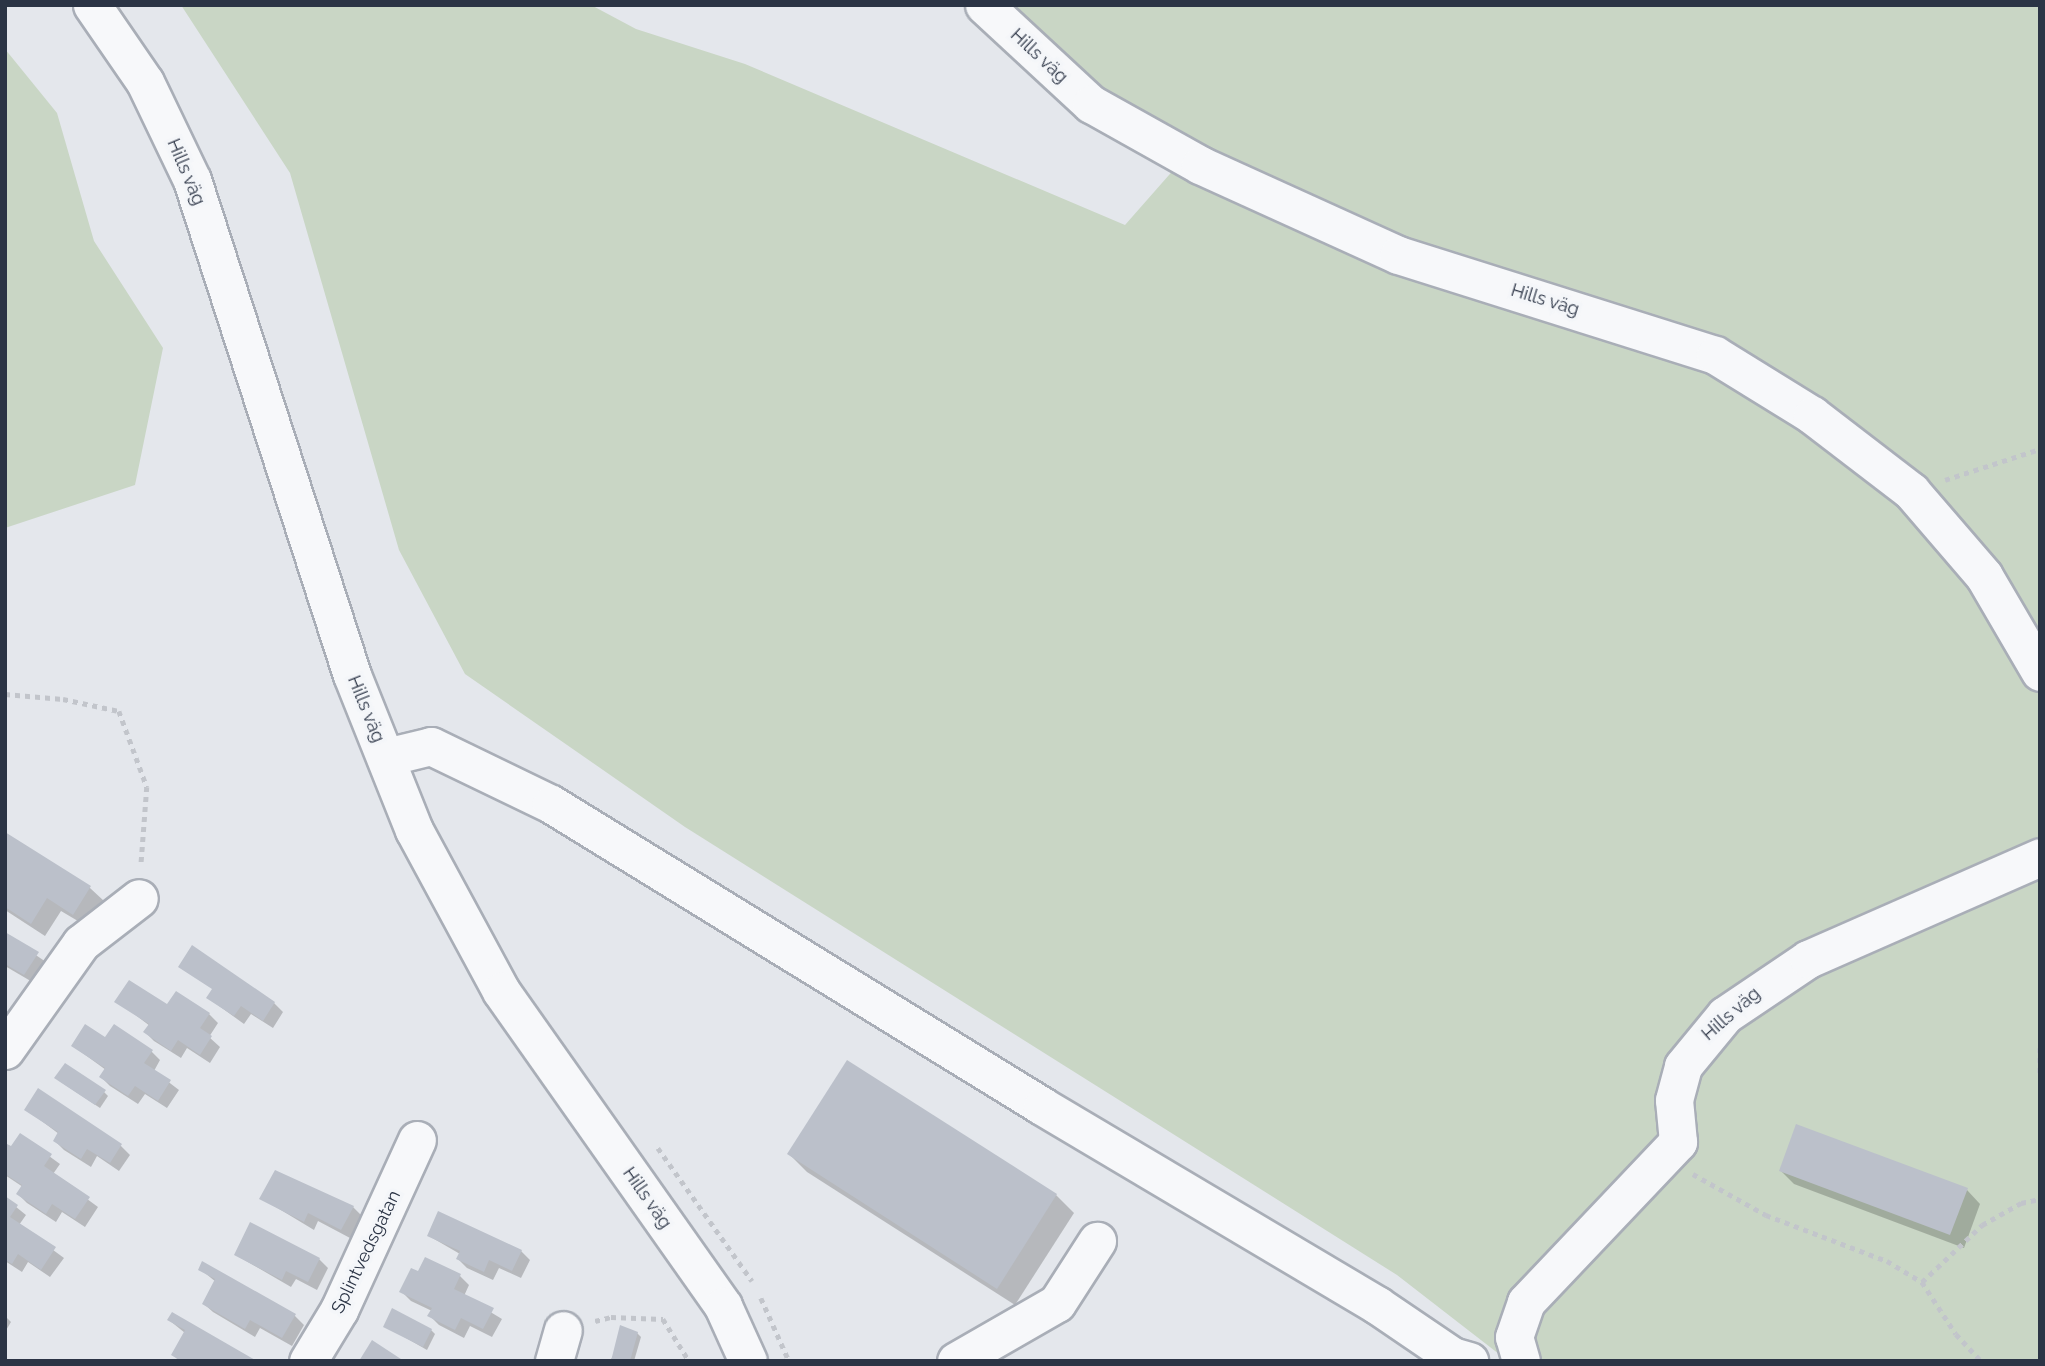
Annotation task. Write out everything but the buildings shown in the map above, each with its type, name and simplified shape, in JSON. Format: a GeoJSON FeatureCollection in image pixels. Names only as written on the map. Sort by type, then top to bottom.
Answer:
{"type":"FeatureCollection","features":[{"type":"Feature","properties":{"kind":"street","name":"Hills väg"},"geometry":{"type":"LineString","coordinates":[[92,5],[145,82],[192,180],[352,675],[414,830],[501,992],[723,1306],[748,1361]]}},
{"type":"Feature","properties":{"kind":"street","name":"Hills väg"},"geometry":{"type":"LineString","coordinates":[[984,5],[1091,104],[1200,165],[1398,255],[1715,355],[1812,415],[1911,491],[1984,576],[2040,672]]}},
{"type":"Feature","properties":{"kind":"street"},"geometry":{"type":"LineString","coordinates":[[386,757],[431,746],[551,804],[1042,1106],[1377,1305],[1452,1356],[1469,1361]]}},
{"type":"Feature","properties":{"kind":"street","name":"Hills väg"},"geometry":{"type":"LineString","coordinates":[[1678,1142],[1675,1100],[1683,1066],[1725,1015],[1808,960],[2040,858]]}},
{"type":"Feature","properties":{"kind":"street"},"geometry":{"type":"LineString","coordinates":[[5,1050],[81,943],[139,898]]}},
{"type":"Feature","properties":{"kind":"street","name":"Splintvedsgatan"},"geometry":{"type":"LineString","coordinates":[[308,1361],[339,1310],[417,1140]]}},
{"type":"Feature","properties":{"kind":"street"},"geometry":{"type":"LineString","coordinates":[[1521,1361],[1514,1337],[1526,1302],[1678,1142]]}},
{"type":"Feature","properties":{"kind":"street"},"geometry":{"type":"LineString","coordinates":[[956,1361],[1057,1303],[1097,1241]]}},
{"type":"Feature","properties":{"kind":"path"},"geometry":{"type":"LineString","coordinates":[[1911,491],[2040,449]]}},
{"type":"Feature","properties":{"kind":"path"},"geometry":{"type":"LineString","coordinates":[[5,694],[63,699],[119,711],[147,787],[139,898]]}},
{"type":"Feature","properties":{"kind":"path"},"geometry":{"type":"LineString","coordinates":[[2040,1048],[2040,1074]]}},
{"type":"Feature","properties":{"kind":"path"},"geometry":{"type":"LineString","coordinates":[[652,1139],[739,1258],[776,1326],[789,1361]]}},
{"type":"Feature","properties":{"kind":"path"},"geometry":{"type":"LineString","coordinates":[[1678,1142],[1690,1172],[1729,1197],[1886,1261],[1922,1282],[1956,1334],[1981,1361]]}},
{"type":"Feature","properties":{"kind":"path"},"geometry":{"type":"LineString","coordinates":[[1922,1282],[1982,1224],[2021,1203],[2040,1199]]}},
{"type":"Feature","properties":{"kind":"path"},"geometry":{"type":"LineString","coordinates":[[559,1345],[611,1317],[663,1319],[689,1361]]}},
{"type":"Feature","properties":{"kind":"green space"},"geometry":{"type":"Polygon","coordinates":[[[181,5],[591,5],[636,29],[745,64],[1125,225],[1191,150],[1092,88],[996,5],[2040,5],[2040,1361],[1508,1361],[1397,1275],[685,827],[465,674],[399,550],[290,173],[181,5]]]}},
{"type":"Feature","properties":{"kind":"green space"},"geometry":{"type":"Polygon","coordinates":[[[5,49],[57,113],[94,241],[163,348],[135,485],[5,528],[5,49]]]}}]}
